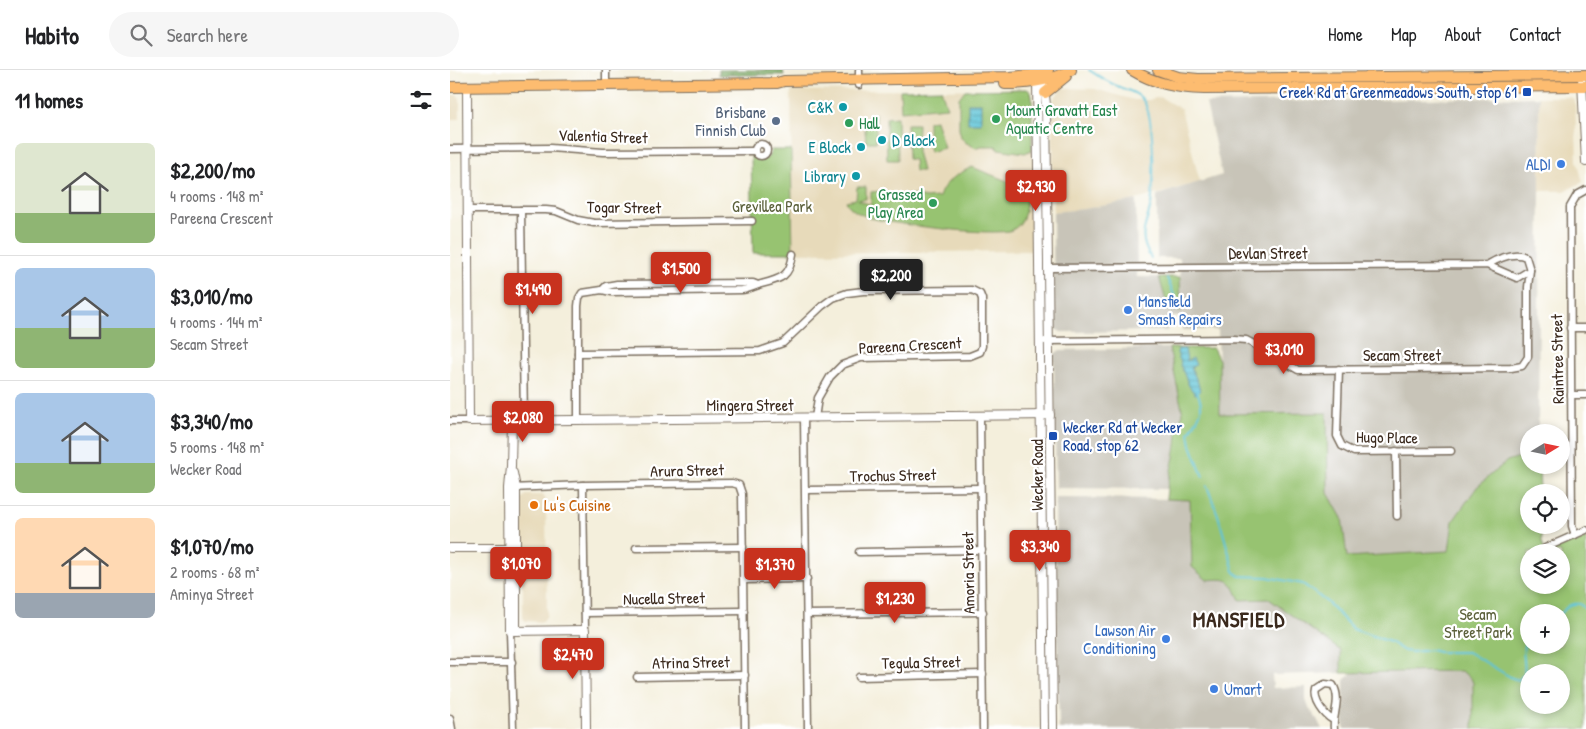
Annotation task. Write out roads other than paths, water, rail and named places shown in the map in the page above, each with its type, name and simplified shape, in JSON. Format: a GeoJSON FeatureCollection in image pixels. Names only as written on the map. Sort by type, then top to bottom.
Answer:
{"type":"FeatureCollection","features":[{"type":"Feature","properties":{"kind":"main road"},"geometry":{"type":"LineString","coordinates":[[1132,70],[1148,79],[1165,85],[1204,89],[1583,78]]}},
{"type":"Feature","properties":{"kind":"main road"},"geometry":{"type":"LineString","coordinates":[[1158,70],[1178,77],[1198,80],[1583,78]]}},
{"type":"Feature","properties":{"kind":"main road"},"geometry":{"type":"LineString","coordinates":[[859,78],[1015,84],[1042,76],[1070,71]]}},
{"type":"Feature","properties":{"kind":"main road"},"geometry":{"type":"LineString","coordinates":[[1045,93],[1070,71]]}},
{"type":"Feature","properties":{"kind":"main road"},"geometry":{"type":"LineString","coordinates":[[450,87],[777,83],[784,86],[859,78],[956,74],[1016,77],[1042,76]]}},
{"type":"Feature","properties":{"kind":"street"},"geometry":{"type":"LineString","coordinates":[[606,70],[606,85]]}},
{"type":"Feature","properties":{"kind":"street","name":"Wecker Road"},"geometry":{"type":"LineString","coordinates":[[1042,76],[1045,93],[1048,268],[1045,341]]}},
{"type":"Feature","properties":{"kind":"street","name":"Wecker Road"},"geometry":{"type":"LineString","coordinates":[[1042,76],[1047,558],[1053,729]]}},
{"type":"Feature","properties":{"kind":"street"},"geometry":{"type":"LineString","coordinates":[[1583,78],[1586,162]]}},
{"type":"Feature","properties":{"kind":"street"},"geometry":{"type":"LineString","coordinates":[[467,87],[469,421]]}},
{"type":"Feature","properties":{"kind":"street","name":"Valentia Street"},"geometry":{"type":"LineString","coordinates":[[450,149],[550,148],[603,152],[755,150]]}},
{"type":"Feature","properties":{"kind":"street","name":"Raintree Street"},"geometry":{"type":"LineString","coordinates":[[1575,535],[1572,526],[1570,207],[1577,195],[1586,190]]}},
{"type":"Feature","properties":{"kind":"street","name":"Togar Street"},"geometry":{"type":"LineString","coordinates":[[468,210],[556,211],[578,220],[594,223],[752,221]]}},
{"type":"Feature","properties":{"kind":"street"},"geometry":{"type":"LineString","coordinates":[[521,210],[524,420]]}},
{"type":"Feature","properties":{"kind":"street"},"geometry":{"type":"LineString","coordinates":[[578,420],[579,298],[582,293],[602,290],[606,286],[617,284],[753,283],[758,285],[775,281],[782,277],[791,266],[793,254]]}},
{"type":"Feature","properties":{"kind":"street","name":"Devlan Street"},"geometry":{"type":"LineString","coordinates":[[1048,268],[1487,265],[1512,255],[1521,254],[1526,257],[1530,270]]}},
{"type":"Feature","properties":{"kind":"street","name":"Devlan Street"},"geometry":{"type":"LineString","coordinates":[[1487,265],[1517,278],[1528,287]]}},
{"type":"Feature","properties":{"kind":"street"},"geometry":{"type":"LineString","coordinates":[[1517,278],[1530,270]]}},
{"type":"Feature","properties":{"kind":"street"},"geometry":{"type":"LineString","coordinates":[[1528,287],[1530,270]]}},
{"type":"Feature","properties":{"kind":"street","name":"Secam Street"},"geometry":{"type":"LineString","coordinates":[[1045,341],[1246,340],[1298,370],[1511,368],[1522,366],[1528,357],[1528,287]]}},
{"type":"Feature","properties":{"kind":"street","name":"Pareena Crescent"},"geometry":{"type":"LineString","coordinates":[[578,353],[760,351],[783,343],[822,306],[834,298],[847,293],[862,291],[972,290],[980,294],[982,299],[982,346],[980,352],[970,356],[861,358],[842,365],[823,387],[818,398],[815,418]]}},
{"type":"Feature","properties":{"kind":"street"},"geometry":{"type":"LineString","coordinates":[[1570,328],[1586,328]]}},
{"type":"Feature","properties":{"kind":"street","name":"Hugo Place"},"geometry":{"type":"LineString","coordinates":[[1338,370],[1337,436],[1342,446],[1354,452],[1451,452]]}},
{"type":"Feature","properties":{"kind":"street"},"geometry":{"type":"LineString","coordinates":[[1571,395],[1586,395]]}},
{"type":"Feature","properties":{"kind":"street","name":"Mingera Street"},"geometry":{"type":"LineString","coordinates":[[450,421],[1046,415]]}},
{"type":"Feature","properties":{"kind":"street","name":"Amoria Street"},"geometry":{"type":"LineString","coordinates":[[980,416],[983,729]]}},
{"type":"Feature","properties":{"kind":"street"},"geometry":{"type":"LineString","coordinates":[[804,418],[808,729]]}},
{"type":"Feature","properties":{"kind":"street"},"geometry":{"type":"LineString","coordinates":[[512,421],[513,729]]}},
{"type":"Feature","properties":{"kind":"street"},"geometry":{"type":"LineString","coordinates":[[1396,452],[1397,516]]}},
{"type":"Feature","properties":{"kind":"street","name":"Arura Street"},"geometry":{"type":"LineString","coordinates":[[513,488],[583,485],[738,484],[741,487],[745,729]]}},
{"type":"Feature","properties":{"kind":"street"},"geometry":{"type":"LineString","coordinates":[[583,485],[586,729]]}},
{"type":"Feature","properties":{"kind":"street","name":"Trochus Street"},"geometry":{"type":"LineString","coordinates":[[806,490],[980,488]]}},
{"type":"Feature","properties":{"kind":"street"},"geometry":{"type":"LineString","coordinates":[[1554,544],[1586,530]]}},
{"type":"Feature","properties":{"kind":"street"},"geometry":{"type":"LineString","coordinates":[[636,548],[743,547]]}},
{"type":"Feature","properties":{"kind":"street"},"geometry":{"type":"LineString","coordinates":[[450,548],[513,548]]}},
{"type":"Feature","properties":{"kind":"street"},"geometry":{"type":"LineString","coordinates":[[859,552],[982,550]]}},
{"type":"Feature","properties":{"kind":"street"},"geometry":{"type":"LineString","coordinates":[[744,580],[807,579]]}},
{"type":"Feature","properties":{"kind":"street","name":"Nucella Street"},"geometry":{"type":"LineString","coordinates":[[585,613],[744,611]]}},
{"type":"Feature","properties":{"kind":"street"},"geometry":{"type":"LineString","coordinates":[[807,614],[983,612]]}},
{"type":"Feature","properties":{"kind":"street","name":"Wecker Road"},"geometry":{"type":"LineString","coordinates":[[1044,729],[1048,612]]}},
{"type":"Feature","properties":{"kind":"street"},"geometry":{"type":"LineString","coordinates":[[513,631],[585,630]]}},
{"type":"Feature","properties":{"kind":"street"},"geometry":{"type":"LineString","coordinates":[[450,662],[512,662]]}},
{"type":"Feature","properties":{"kind":"street","name":"Tegula Street"},"geometry":{"type":"LineString","coordinates":[[859,677],[983,674]]}},
{"type":"Feature","properties":{"kind":"street","name":"Atrina Street"},"geometry":{"type":"LineString","coordinates":[[637,677],[745,675]]}},
{"type":"Feature","properties":{"kind":"street"},"geometry":{"type":"LineString","coordinates":[[1333,720],[1328,717],[1315,698],[1316,690],[1324,684],[1333,685],[1336,689],[1334,729]]}},
{"type":"Feature","properties":{"kind":"street"},"geometry":{"type":"LineString","coordinates":[[450,718],[452,729]]}},
{"type":"Feature","properties":{"kind":"water"},"geometry":{"type":"Polygon","coordinates":[[[968,103],[981,103],[981,123],[968,123],[968,103]]]}},
{"type":"Feature","properties":{"kind":"water"},"geometry":{"type":"Polygon","coordinates":[[[1178,349],[1185,349],[1187,361],[1193,358],[1196,365],[1191,367],[1200,391],[1197,394],[1189,386],[1180,364],[1177,353],[1178,349]]]}},
{"type":"Feature","properties":{"kind":"waterway"},"geometry":{"type":"LineString","coordinates":[[1089,70],[1137,95],[1146,106],[1153,145],[1153,187],[1144,241],[1151,258]]}},
{"type":"Feature","properties":{"kind":"waterway"},"geometry":{"type":"LineString","coordinates":[[1167,278],[1176,300],[1176,310]]}},
{"type":"Feature","properties":{"kind":"waterway"},"geometry":{"type":"LineString","coordinates":[[1197,391],[1201,409],[1189,433],[1191,445],[1203,477]]}},
{"type":"Feature","properties":{"kind":"waterway"},"geometry":{"type":"LineString","coordinates":[[1207,486],[1218,515],[1234,571],[1239,576],[1267,577],[1303,584],[1328,603],[1353,629],[1390,642],[1404,651],[1468,652],[1512,678],[1519,680],[1524,674],[1525,669],[1523,654]]}},
{"type":"Feature","properties":{"kind":"waterway"},"geometry":{"type":"LineString","coordinates":[[1570,606],[1580,604],[1586,610]]}},
{"type":"Feature","properties":{"kind":"place","name":"Creek Rd at Greenmeadows South, stop 61"},"geometry":{"type":"Point","coordinates":[1527,92]}},
{"type":"Feature","properties":{"kind":"place","name":"C&K"},"geometry":{"type":"Point","coordinates":[843,107]}},
{"type":"Feature","properties":{"kind":"place","name":"Mount Gravatt East Aquatic Centre"},"geometry":{"type":"Point","coordinates":[996,119]}},
{"type":"Feature","properties":{"kind":"place","name":"Brisbane Finnish Club"},"geometry":{"type":"Point","coordinates":[776,121]}},
{"type":"Feature","properties":{"kind":"place","name":"Hall"},"geometry":{"type":"Point","coordinates":[849,123]}},
{"type":"Feature","properties":{"kind":"place","name":"D Block"},"geometry":{"type":"Point","coordinates":[882,140]}},
{"type":"Feature","properties":{"kind":"place","name":"E Block"},"geometry":{"type":"Point","coordinates":[861,147]}},
{"type":"Feature","properties":{"kind":"place","name":"ALDI"},"geometry":{"type":"Point","coordinates":[1561,164]}},
{"type":"Feature","properties":{"kind":"place","name":"Library"},"geometry":{"type":"Point","coordinates":[856,176]}},
{"type":"Feature","properties":{"kind":"place","name":"Grassed Play Area"},"geometry":{"type":"Point","coordinates":[933,203]}},
{"type":"Feature","properties":{"kind":"place","name":"Mansfield Smash Repairs"},"geometry":{"type":"Point","coordinates":[1128,310]}},
{"type":"Feature","properties":{"kind":"place","name":"Wecker Rd at Wecker Road, stop 62"},"geometry":{"type":"Point","coordinates":[1053,436]}},
{"type":"Feature","properties":{"kind":"place","name":"Lu's Cuisine"},"geometry":{"type":"Point","coordinates":[534,505]}},
{"type":"Feature","properties":{"kind":"place","name":"Lawson Air Conditioning"},"geometry":{"type":"Point","coordinates":[1166,639]}},
{"type":"Feature","properties":{"kind":"place","name":"Umart"},"geometry":{"type":"Point","coordinates":[1214,689]}},
{"type":"Feature","properties":{"kind":"district","name":"MANSFIELD"},"geometry":{"type":"Point","coordinates":[1239,619]}},
{"type":"Feature","properties":{"kind":"park label","name":"Grevillea Park"},"geometry":{"type":"Point","coordinates":[772,206]}},
{"type":"Feature","properties":{"kind":"park label","name":"Secam Street Park"},"geometry":{"type":"Point","coordinates":[1478,623]}}]}
